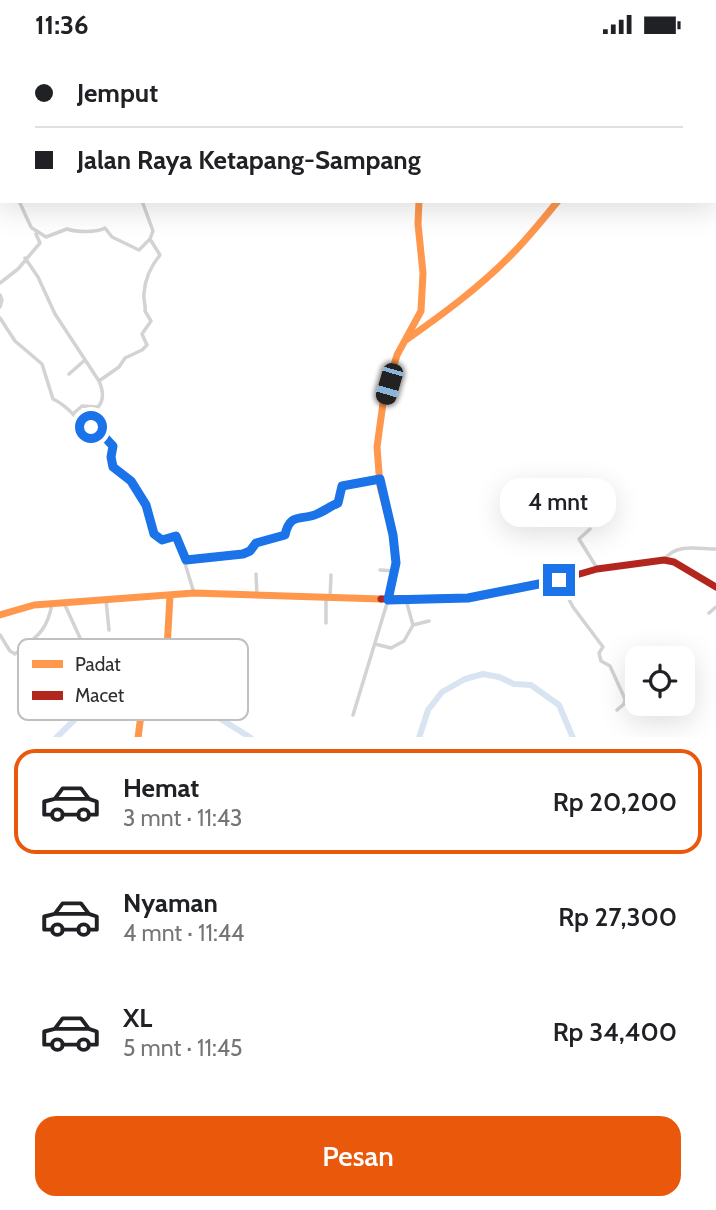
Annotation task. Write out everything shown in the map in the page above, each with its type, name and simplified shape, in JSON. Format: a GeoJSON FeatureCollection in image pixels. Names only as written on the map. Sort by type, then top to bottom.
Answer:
{"type":"FeatureCollection","features":[{"type":"Feature","properties":{"kind":"main road"},"geometry":{"type":"LineString","coordinates":[[388,600],[395,571],[395,545],[380,479],[377,447],[383,403],[397,355],[421,308],[423,273],[418,224],[419,203]]}},
{"type":"Feature","properties":{"kind":"main road"},"geometry":{"type":"LineString","coordinates":[[406,340],[438,319],[490,275],[556,203]]}},
{"type":"Feature","properties":{"kind":"main road"},"geometry":{"type":"LineString","coordinates":[[0,615],[27,606],[194,593],[388,600],[468,598],[559,580],[597,569],[664,560],[674,562],[716,587]]}},
{"type":"Feature","properties":{"kind":"main road"},"geometry":{"type":"LineString","coordinates":[[167,639],[170,596]]}},
{"type":"Feature","properties":{"kind":"street"},"geometry":{"type":"LineString","coordinates":[[0,283],[18,269],[40,241],[20,203]]}},
{"type":"Feature","properties":{"kind":"street"},"geometry":{"type":"LineString","coordinates":[[32,228],[46,237],[67,229],[76,233],[105,228],[112,237],[139,250],[153,231],[143,203]]}},
{"type":"Feature","properties":{"kind":"street"},"geometry":{"type":"LineString","coordinates":[[99,381],[120,366],[125,358],[147,346],[142,333],[151,321],[145,310],[147,306],[144,293],[151,266],[160,255],[149,239]]}},
{"type":"Feature","properties":{"kind":"street"},"geometry":{"type":"LineString","coordinates":[[25,258],[38,277],[55,314],[99,381],[103,394],[100,406],[82,406],[74,413]]}},
{"type":"Feature","properties":{"kind":"street"},"geometry":{"type":"LineString","coordinates":[[0,295],[0,307]]}},
{"type":"Feature","properties":{"kind":"street"},"geometry":{"type":"LineString","coordinates":[[0,318],[15,341],[42,364],[53,399],[66,405],[83,423],[99,431],[112,444],[113,467],[131,481],[146,505],[151,516],[153,533],[162,540],[176,536],[186,560],[194,593]]}},
{"type":"Feature","properties":{"kind":"street"},"geometry":{"type":"LineString","coordinates":[[69,374],[85,360]]}},
{"type":"Feature","properties":{"kind":"street"},"geometry":{"type":"LineString","coordinates":[[186,560],[243,554],[250,551],[256,543],[285,535],[289,524],[294,520],[315,515],[338,503],[342,486],[380,479]]}},
{"type":"Feature","properties":{"kind":"street"},"geometry":{"type":"LineString","coordinates":[[590,529],[579,539],[597,569]]}},
{"type":"Feature","properties":{"kind":"street"},"geometry":{"type":"LineString","coordinates":[[664,560],[670,552],[679,548],[716,549]]}},
{"type":"Feature","properties":{"kind":"street"},"geometry":{"type":"LineString","coordinates":[[380,570],[395,571]]}},
{"type":"Feature","properties":{"kind":"street"},"geometry":{"type":"LineString","coordinates":[[256,574],[257,595]]}},
{"type":"Feature","properties":{"kind":"street"},"geometry":{"type":"LineString","coordinates":[[326,623],[331,575]]}},
{"type":"Feature","properties":{"kind":"street"},"geometry":{"type":"LineString","coordinates":[[559,580],[573,607],[604,647],[599,653],[601,661],[610,666],[625,699],[624,704],[617,710]]}},
{"type":"Feature","properties":{"kind":"street"},"geometry":{"type":"LineString","coordinates":[[106,600],[110,629]]}},
{"type":"Feature","properties":{"kind":"street"},"geometry":{"type":"LineString","coordinates":[[353,715],[388,600]]}},
{"type":"Feature","properties":{"kind":"street"},"geometry":{"type":"LineString","coordinates":[[375,644],[385,648],[398,645],[406,639],[413,625],[406,600]]}},
{"type":"Feature","properties":{"kind":"street"},"geometry":{"type":"LineString","coordinates":[[64,603],[79,639]]}},
{"type":"Feature","properties":{"kind":"street"},"geometry":{"type":"LineString","coordinates":[[32,639],[47,626],[52,604]]}},
{"type":"Feature","properties":{"kind":"street"},"geometry":{"type":"LineString","coordinates":[[709,613],[716,607]]}},
{"type":"Feature","properties":{"kind":"street"},"geometry":{"type":"LineString","coordinates":[[413,625],[429,621]]}},
{"type":"Feature","properties":{"kind":"street"},"geometry":{"type":"LineString","coordinates":[[0,635],[10,651],[18,651]]}},
{"type":"Feature","properties":{"kind":"waterway"},"geometry":{"type":"LineString","coordinates":[[419,737],[428,710],[442,692],[465,679],[483,674],[514,684],[531,685],[559,705],[573,737]]}},
{"type":"Feature","properties":{"kind":"waterway"},"geometry":{"type":"LineString","coordinates":[[57,737],[74,720]]}},
{"type":"Feature","properties":{"kind":"waterway"},"geometry":{"type":"LineString","coordinates":[[222,720],[249,737]]}},
{"type":"Feature","properties":{"kind":"traffic: slow"},"geometry":{"type":"LineString","coordinates":[[388,600],[396,563],[393,535],[380,486],[377,447],[383,403],[397,355],[421,311],[423,273],[418,224],[419,203]]}},
{"type":"Feature","properties":{"kind":"traffic: slow"},"geometry":{"type":"LineString","coordinates":[[406,340],[487,278],[518,248],[556,203]]}},
{"type":"Feature","properties":{"kind":"traffic: slow"},"geometry":{"type":"LineString","coordinates":[[0,615],[34,605],[194,593],[381,599]]}},
{"type":"Feature","properties":{"kind":"traffic: slow"},"geometry":{"type":"LineString","coordinates":[[168,639],[170,596]]}},
{"type":"Feature","properties":{"kind":"traffic: slow"},"geometry":{"type":"LineString","coordinates":[[138,737],[140,720]]}},
{"type":"Feature","properties":{"kind":"traffic: jam"},"geometry":{"type":"LineString","coordinates":[[381,599],[468,598],[559,580],[597,569],[664,560],[674,562],[716,587]]}},
{"type":"Feature","properties":{"kind":"route"},"geometry":{"type":"LineString","coordinates":[[91,427],[99,431],[113,446],[113,467],[131,481],[146,505],[154,534],[162,540],[176,536],[186,560],[243,554],[250,551],[256,543],[285,535],[289,524],[294,520],[315,515],[338,503],[342,486],[380,479],[383,502],[395,545],[395,571],[388,600],[468,598],[559,580]]}}]}
